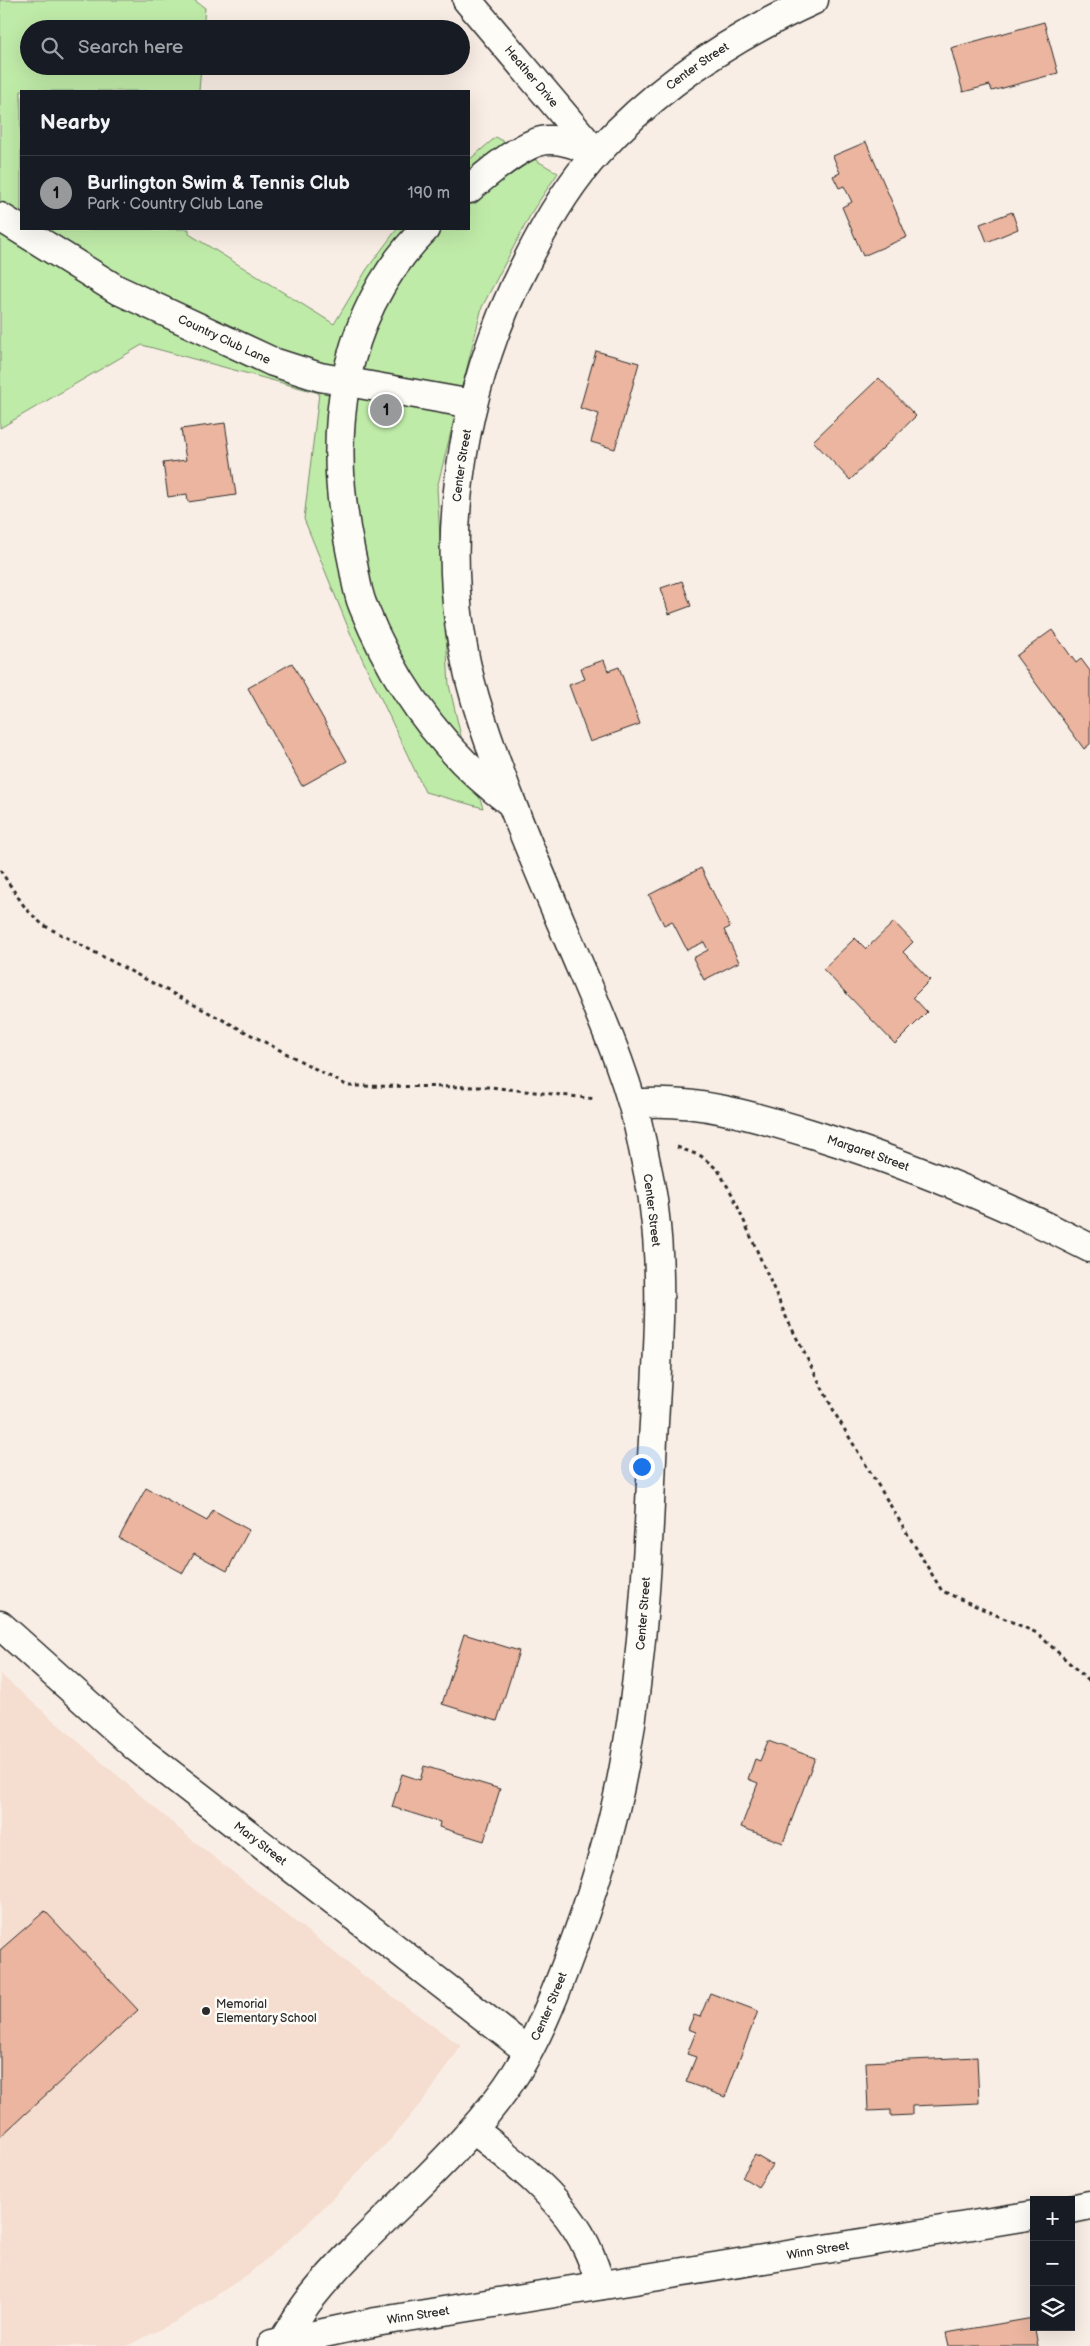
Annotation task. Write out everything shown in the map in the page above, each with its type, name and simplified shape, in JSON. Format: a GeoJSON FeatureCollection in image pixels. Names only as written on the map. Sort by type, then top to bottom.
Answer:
{"type":"FeatureCollection","features":[{"type":"Feature","properties":{"kind":"main road","name":"Heather Drive"},"geometry":{"type":"LineString","coordinates":[[467,0],[596,153]]}},
{"type":"Feature","properties":{"kind":"main road","name":"Center Street"},"geometry":{"type":"LineString","coordinates":[[274,2344],[335,2271],[473,2129],[514,2076],[528,2051],[564,1970],[604,1855],[626,1755],[639,1664],[647,1561],[658,1309],[658,1262],[654,1208],[634,1104],[605,1026],[511,803],[474,694],[460,622],[456,570],[457,517],[464,440],[472,404],[492,342],[521,273],[554,212],[596,153],[660,92],[704,59],[761,26],[814,0]]}},
{"type":"Feature","properties":{"kind":"main road"},"geometry":{"type":"LineString","coordinates":[[470,188],[497,166],[536,142],[546,140],[568,142],[596,153]]}},
{"type":"Feature","properties":{"kind":"main road","name":"Country Club Lane"},"geometry":{"type":"LineString","coordinates":[[0,217],[20,229]]}},
{"type":"Feature","properties":{"kind":"main road","name":"Country Club Lane"},"geometry":{"type":"LineString","coordinates":[[21,230],[116,289],[273,362],[320,378],[472,404]]}},
{"type":"Feature","properties":{"kind":"main road"},"geometry":{"type":"LineString","coordinates":[[424,230],[399,256],[379,288],[354,350],[345,382],[338,432],[342,500],[347,538],[362,604],[388,660],[420,712],[453,754],[481,781],[511,803]]}},
{"type":"Feature","properties":{"kind":"main road","name":"Margaret Street"},"geometry":{"type":"LineString","coordinates":[[634,1104],[677,1102],[708,1107],[794,1129],[858,1149],[954,1185],[1090,1248]]}},
{"type":"Feature","properties":{"kind":"main road","name":"Mary Street"},"geometry":{"type":"LineString","coordinates":[[0,1625],[136,1748],[528,2051]]}},
{"type":"Feature","properties":{"kind":"main road"},"geometry":{"type":"LineString","coordinates":[[473,2129],[530,2175],[558,2203],[591,2255],[601,2285]]}},
{"type":"Feature","properties":{"kind":"main road"},"geometry":{"type":"LineString","coordinates":[[1075,2208],[1090,2206]]}},
{"type":"Feature","properties":{"kind":"main road","name":"Winn Street"},"geometry":{"type":"LineString","coordinates":[[274,2344],[376,2322],[1030,2216]]}},
{"type":"Feature","properties":{"kind":"path"},"geometry":{"type":"LineString","coordinates":[[0,870],[26,910],[43,925],[348,1086],[490,1086],[634,1104]]}},
{"type":"Feature","properties":{"kind":"path"},"geometry":{"type":"LineString","coordinates":[[641,1137],[694,1153],[708,1161],[718,1170],[733,1196],[787,1319],[837,1417],[942,1591],[1037,1633],[1090,1682]]}},
{"type":"Feature","properties":{"kind":"shaded area","name":"Memorial Elementary School"},"geometry":{"type":"Polygon","coordinates":[[[0,1674],[191,1839],[364,1976],[461,2046],[430,2092],[391,2139],[303,2228],[247,2275],[177,2321],[127,2346],[0,2346],[0,1674]]]}},
{"type":"Feature","properties":{"kind":"green space"},"geometry":{"type":"Polygon","coordinates":[[[0,0],[194,0],[205,8],[204,20],[20,20],[20,75],[200,75],[199,90],[20,90],[20,230],[189,230],[189,234],[334,324],[367,269],[396,230],[470,230],[470,159],[496,137],[558,173],[533,210],[482,307],[437,488],[449,685],[464,749],[483,808],[425,792],[352,637],[304,519],[319,393],[142,345],[0,428],[0,0]]]}},
{"type":"Feature","properties":{"kind":"building"},"geometry":{"type":"Polygon","coordinates":[[[1044,22],[1058,73],[992,91],[990,85],[963,92],[951,48],[1044,22]]]}},
{"type":"Feature","properties":{"kind":"building"},"geometry":{"type":"Polygon","coordinates":[[[866,142],[907,237],[863,256],[842,207],[852,202],[844,186],[839,188],[833,176],[840,173],[833,156],[866,142]]]}},
{"type":"Feature","properties":{"kind":"building"},"geometry":{"type":"Polygon","coordinates":[[[1012,212],[1018,229],[987,242],[980,224],[1012,212]]]}},
{"type":"Feature","properties":{"kind":"building"},"geometry":{"type":"Polygon","coordinates":[[[596,351],[639,363],[615,449],[591,442],[599,414],[580,408],[596,351]]]}},
{"type":"Feature","properties":{"kind":"building"},"geometry":{"type":"Polygon","coordinates":[[[879,378],[916,416],[850,480],[813,441],[879,378]]]}},
{"type":"Feature","properties":{"kind":"building"},"geometry":{"type":"Polygon","coordinates":[[[225,423],[236,495],[188,502],[187,494],[168,497],[163,463],[186,460],[181,429],[225,423]]]}},
{"type":"Feature","properties":{"kind":"building"},"geometry":{"type":"Polygon","coordinates":[[[682,581],[691,606],[669,614],[661,588],[682,581]]]}},
{"type":"Feature","properties":{"kind":"building"},"geometry":{"type":"Polygon","coordinates":[[[1052,630],[1076,663],[1081,659],[1090,671],[1090,744],[1084,749],[1016,656],[1052,630]]]}},
{"type":"Feature","properties":{"kind":"building"},"geometry":{"type":"Polygon","coordinates":[[[604,660],[608,671],[619,667],[640,724],[590,742],[569,685],[585,679],[581,668],[604,660]]]}},
{"type":"Feature","properties":{"kind":"building"},"geometry":{"type":"Polygon","coordinates":[[[292,663],[347,761],[302,786],[248,688],[292,663]]]}},
{"type":"Feature","properties":{"kind":"building"},"geometry":{"type":"Polygon","coordinates":[[[701,868],[730,927],[724,930],[739,962],[704,980],[693,958],[708,950],[704,942],[687,950],[672,921],[664,925],[649,895],[701,868]]]}},
{"type":"Feature","properties":{"kind":"building"},"geometry":{"type":"Polygon","coordinates":[[[894,922],[913,942],[903,952],[930,980],[913,997],[927,1012],[895,1044],[823,969],[855,938],[866,949],[894,922]]]}},
{"type":"Feature","properties":{"kind":"building"},"geometry":{"type":"Polygon","coordinates":[[[146,1488],[207,1521],[213,1510],[249,1530],[227,1571],[194,1553],[183,1573],[119,1538],[146,1488]]]}},
{"type":"Feature","properties":{"kind":"building"},"geometry":{"type":"Polygon","coordinates":[[[464,1634],[519,1651],[497,1721],[442,1704],[464,1634]]]}},
{"type":"Feature","properties":{"kind":"building"},"geometry":{"type":"Polygon","coordinates":[[[768,1741],[815,1758],[783,1843],[741,1827],[758,1783],[748,1779],[755,1759],[760,1761],[768,1741]]]}},
{"type":"Feature","properties":{"kind":"building"},"geometry":{"type":"Polygon","coordinates":[[[424,1766],[500,1789],[484,1841],[439,1827],[440,1822],[392,1807],[402,1774],[420,1780],[424,1766]]]}},
{"type":"Feature","properties":{"kind":"building"},"geometry":{"type":"Polygon","coordinates":[[[45,1911],[138,2010],[0,2137],[0,1950],[45,1911]]]}},
{"type":"Feature","properties":{"kind":"building"},"geometry":{"type":"Polygon","coordinates":[[[710,1993],[758,2011],[725,2097],[686,2082],[696,2057],[687,2054],[696,2032],[688,2029],[694,2015],[700,2017],[710,1993]]]}},
{"type":"Feature","properties":{"kind":"building"},"geometry":{"type":"Polygon","coordinates":[[[977,2057],[979,2103],[912,2106],[912,2115],[891,2116],[891,2110],[868,2111],[866,2062],[977,2057]]]}},
{"type":"Feature","properties":{"kind":"building"},"geometry":{"type":"Polygon","coordinates":[[[755,2155],[772,2165],[758,2187],[742,2177],[755,2155]]]}},
{"type":"Feature","properties":{"kind":"building"},"geometry":{"type":"Polygon","coordinates":[[[1030,2319],[1030,2331],[1035,2331],[1038,2346],[949,2346],[946,2333],[1030,2319]]]}},
{"type":"Feature","properties":{"kind":"place","name":"Burlington Swim & Tennis Club"},"geometry":{"type":"Point","coordinates":[386,410]}},
{"type":"Feature","properties":{"kind":"place","name":"Memorial Elementary School"},"geometry":{"type":"Point","coordinates":[206,2011]}}]}
